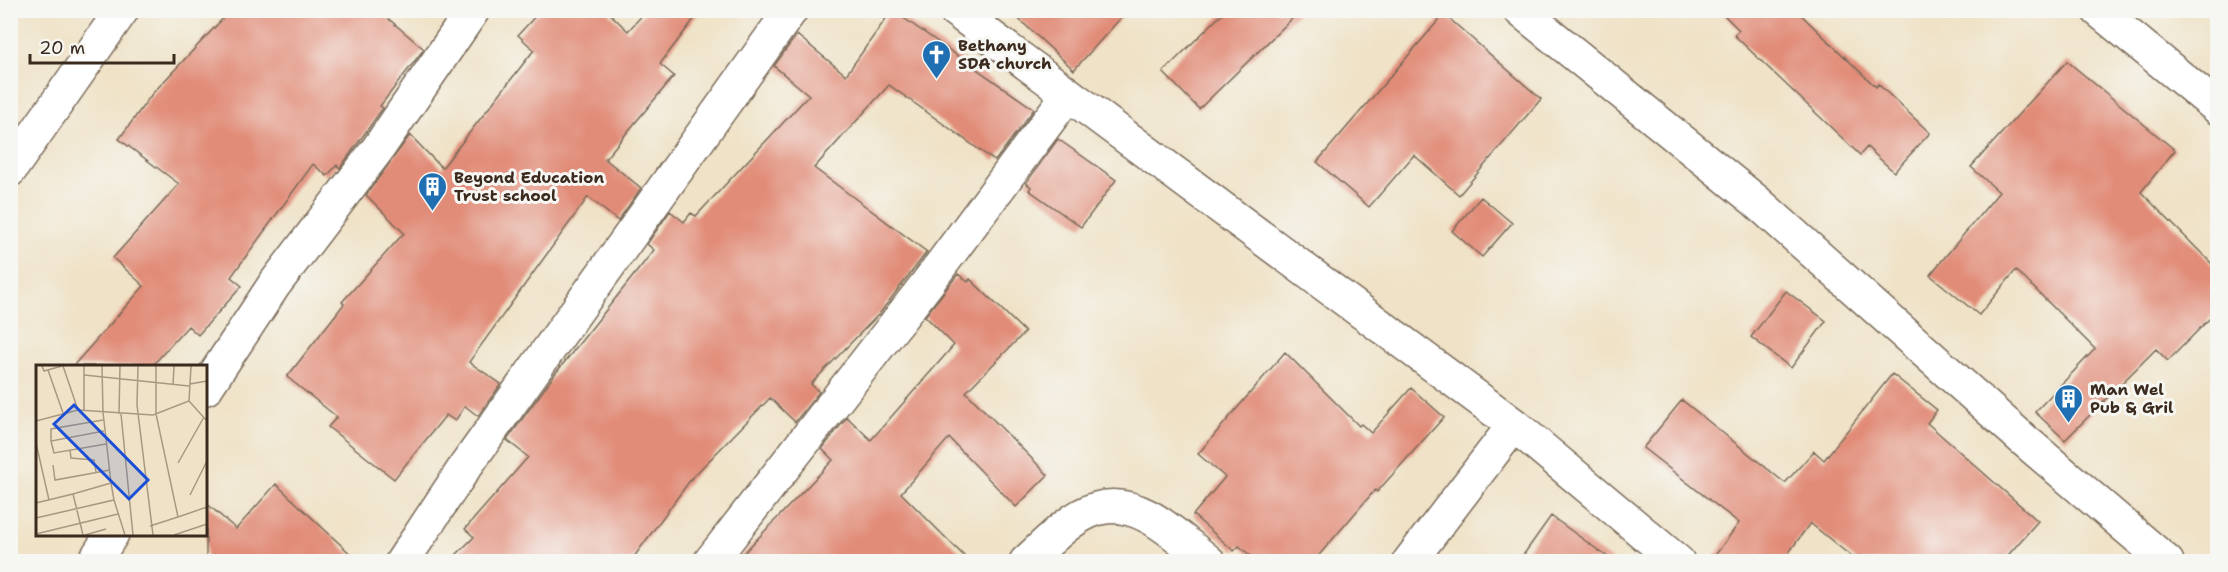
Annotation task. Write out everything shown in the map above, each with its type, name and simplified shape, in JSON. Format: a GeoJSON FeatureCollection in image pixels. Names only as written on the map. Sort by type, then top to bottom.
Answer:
{"type":"FeatureCollection","features":[{"type":"Feature","properties":{"kind":"street"},"geometry":{"type":"LineString","coordinates":[[10,170],[122,10]]}},
{"type":"Feature","properties":{"kind":"street"},"geometry":{"type":"LineString","coordinates":[[207,386],[274,285],[377,150],[473,10]]}},
{"type":"Feature","properties":{"kind":"street"},"geometry":{"type":"LineString","coordinates":[[402,561],[465,466],[791,10]]}},
{"type":"Feature","properties":{"kind":"street"},"geometry":{"type":"LineString","coordinates":[[955,10],[1067,96],[1514,425],[1678,561]]}},
{"type":"Feature","properties":{"kind":"street"},"geometry":{"type":"LineString","coordinates":[[1520,10],[1756,201],[2024,440],[2167,561]]}},
{"type":"Feature","properties":{"kind":"street"},"geometry":{"type":"LineString","coordinates":[[2098,10],[2217,108]]}},
{"type":"Feature","properties":{"kind":"street"},"geometry":{"type":"LineString","coordinates":[[710,561],[926,285],[1067,96]]}},
{"type":"Feature","properties":{"kind":"street"},"geometry":{"type":"LineString","coordinates":[[1409,561],[1514,425]]}},
{"type":"Feature","properties":{"kind":"street"},"geometry":{"type":"LineString","coordinates":[[1026,561],[1072,522],[1096,509],[1123,507],[1151,517],[1209,561]]}},
{"type":"Feature","properties":{"kind":"street"},"geometry":{"type":"LineString","coordinates":[[94,561],[111,536]]}},
{"type":"Feature","properties":{"kind":"building"},"geometry":{"type":"Polygon","coordinates":[[[231,10],[378,10],[424,49],[380,106],[383,108],[340,168],[337,165],[327,176],[313,164],[231,277],[242,286],[198,335],[188,326],[153,365],[74,365],[144,286],[113,258],[179,184],[119,139],[152,94],[231,10]]]}},
{"type":"Feature","properties":{"kind":"building"},"geometry":{"type":"Polygon","coordinates":[[[541,10],[606,10],[628,31],[647,10],[701,10],[660,64],[674,76],[605,159],[641,188],[618,221],[588,197],[469,362],[501,384],[478,416],[465,406],[455,421],[446,415],[394,479],[328,427],[337,417],[287,377],[344,304],[342,302],[404,233],[366,195],[410,135],[442,168],[534,50],[518,35],[541,10]]]}},
{"type":"Feature","properties":{"kind":"building"},"geometry":{"type":"Polygon","coordinates":[[[892,10],[1034,109],[995,161],[889,85],[814,168],[927,252],[879,314],[811,384],[819,392],[795,422],[770,398],[691,479],[631,561],[450,561],[474,537],[465,529],[528,457],[507,440],[555,374],[654,250],[647,244],[670,211],[684,222],[691,213],[696,216],[809,95],[774,66],[797,35],[846,75],[892,10]]]}},
{"type":"Feature","properties":{"kind":"building"},"geometry":{"type":"Polygon","coordinates":[[[1009,10],[1128,10],[1074,70],[1009,10]]]}},
{"type":"Feature","properties":{"kind":"building"},"geometry":{"type":"Polygon","coordinates":[[[1226,10],[1301,10],[1199,109],[1163,72],[1226,10]]]}},
{"type":"Feature","properties":{"kind":"building"},"geometry":{"type":"Polygon","coordinates":[[[1719,10],[1796,10],[1876,87],[1878,84],[1930,133],[1894,172],[1867,147],[1860,155],[1734,35],[1739,30],[1719,10]]]}},
{"type":"Feature","properties":{"kind":"building"},"geometry":{"type":"Polygon","coordinates":[[[1444,14],[1541,99],[1459,195],[1414,155],[1369,207],[1317,162],[1444,14]]]}},
{"type":"Feature","properties":{"kind":"building"},"geometry":{"type":"Polygon","coordinates":[[[2067,61],[2175,150],[2141,192],[2217,269],[2217,311],[2168,361],[2156,349],[2065,440],[2035,412],[2095,349],[2016,270],[1979,315],[1930,275],[1999,192],[1971,167],[2067,61]]]}},
{"type":"Feature","properties":{"kind":"building"},"geometry":{"type":"Polygon","coordinates":[[[1058,139],[1116,180],[1081,227],[1029,190],[1031,187],[1026,183],[1058,139]]]}},
{"type":"Feature","properties":{"kind":"building"},"geometry":{"type":"Polygon","coordinates":[[[1481,197],[1512,223],[1482,257],[1452,231],[1481,197]]]}},
{"type":"Feature","properties":{"kind":"building"},"geometry":{"type":"Polygon","coordinates":[[[958,274],[968,282],[970,279],[1025,332],[966,392],[1048,475],[1016,507],[949,438],[901,493],[969,561],[736,561],[833,460],[822,449],[847,417],[871,440],[954,345],[925,316],[958,274]]]}},
{"type":"Feature","properties":{"kind":"building"},"geometry":{"type":"Polygon","coordinates":[[[1786,291],[1826,321],[1791,368],[1751,337],[1786,291]]]}},
{"type":"Feature","properties":{"kind":"building"},"geometry":{"type":"Polygon","coordinates":[[[1285,352],[1359,426],[1361,424],[1371,433],[1411,388],[1444,417],[1377,492],[1375,490],[1314,561],[1257,561],[1239,546],[1234,551],[1193,515],[1225,477],[1198,454],[1285,352]]]}},
{"type":"Feature","properties":{"kind":"building"},"geometry":{"type":"Polygon","coordinates":[[[1892,374],[1937,410],[1927,423],[2038,521],[2003,561],[1857,561],[1810,523],[1783,561],[1711,561],[1739,523],[1643,448],[1682,400],[1785,483],[1814,451],[1824,460],[1892,374]]]}},
{"type":"Feature","properties":{"kind":"building"},"geometry":{"type":"Polygon","coordinates":[[[276,484],[358,561],[206,561],[207,504],[236,529],[276,484]]]}},
{"type":"Feature","properties":{"kind":"building"},"geometry":{"type":"Polygon","coordinates":[[[1551,516],[1613,561],[1519,561],[1551,516]]]}},
{"type":"Feature","properties":{"kind":"place","name":"Bethany SDA church"},"geometry":{"type":"Point","coordinates":[937,80]}},
{"type":"Feature","properties":{"kind":"place","name":"Beyond Education Trust school"},"geometry":{"type":"Point","coordinates":[433,212]}},
{"type":"Feature","properties":{"kind":"place","name":"Man Wel Pub & Gril"},"geometry":{"type":"Point","coordinates":[2069,424]}}]}
